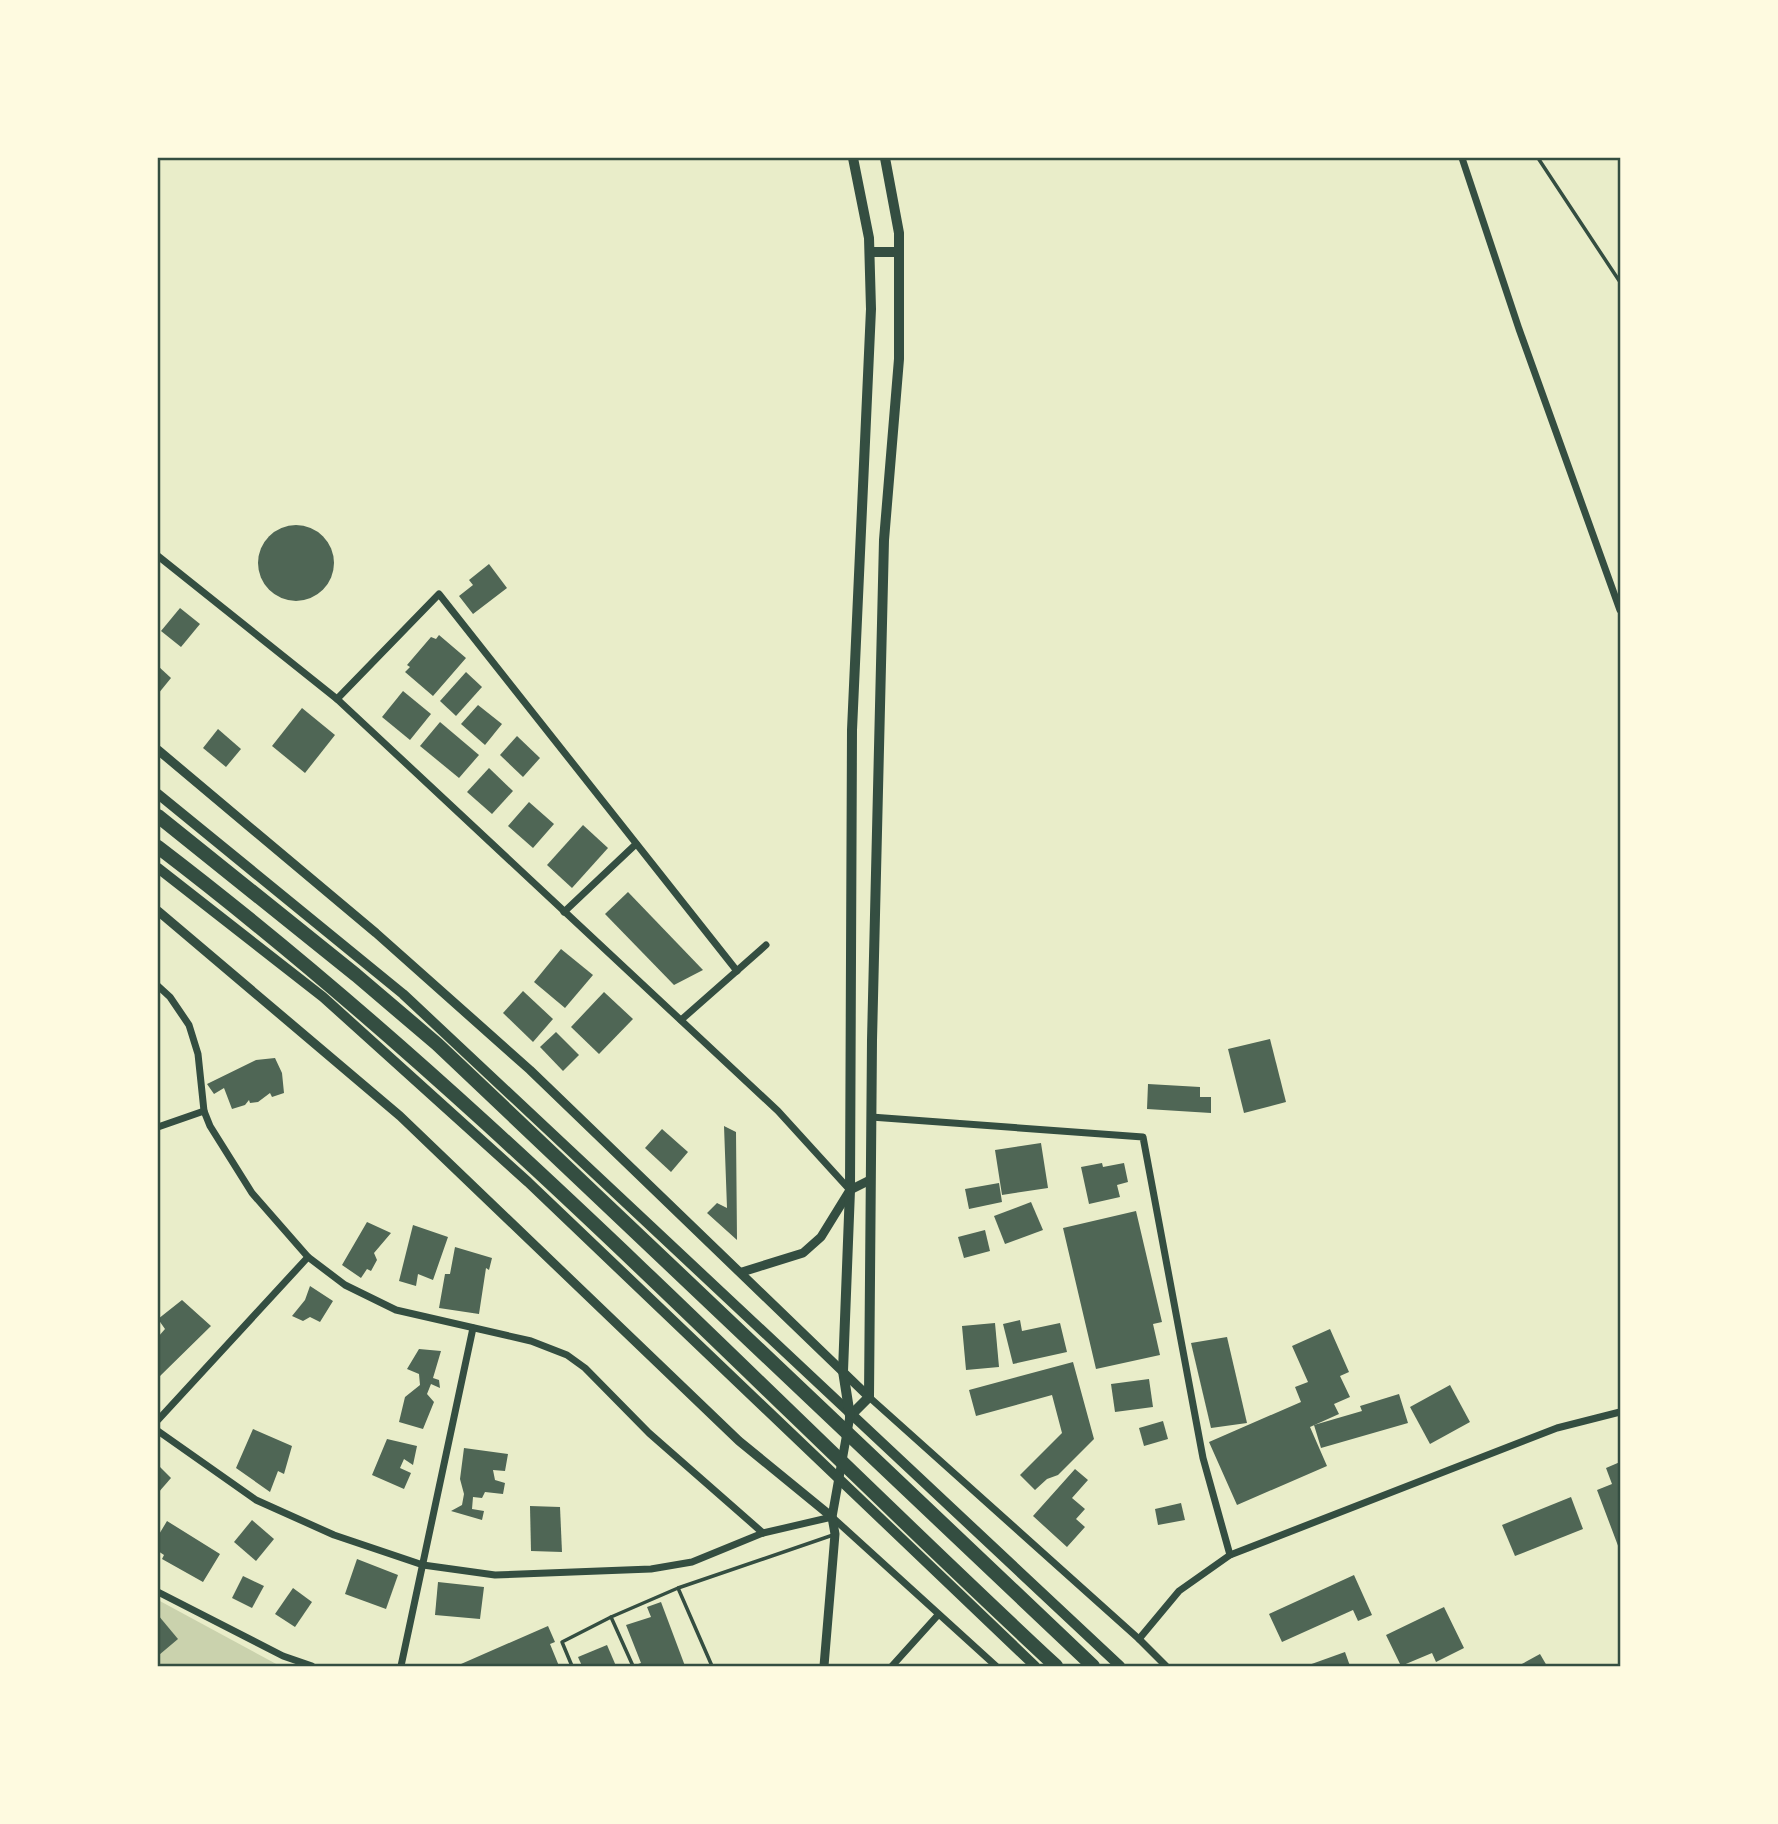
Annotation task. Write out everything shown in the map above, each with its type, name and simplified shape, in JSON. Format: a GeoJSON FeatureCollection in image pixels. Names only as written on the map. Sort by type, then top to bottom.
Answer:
{"type":"FeatureCollection","features":[{"type":"Feature","properties":{"kind":"highway"},"geometry":{"type":"LineString","coordinates":[[158,816],[356,975],[437,1044],[1093,1667]]}},
{"type":"Feature","properties":{"kind":"highway"},"geometry":{"type":"LineString","coordinates":[[158,847],[338,990],[542,1172],[1056,1667]]}},
{"type":"Feature","properties":{"kind":"main road"},"geometry":{"type":"LineString","coordinates":[[850,1416],[843,1371],[850,1189],[852,730],[871,309],[870,252],[853,158]]}},
{"type":"Feature","properties":{"kind":"main road"},"geometry":{"type":"LineString","coordinates":[[850,1416],[869,1397],[871,1117],[884,540],[900,359],[899,233],[885,158]]}},
{"type":"Feature","properties":{"kind":"main road"},"geometry":{"type":"LineString","coordinates":[[870,252],[899,252]]}},
{"type":"Feature","properties":{"kind":"main road"},"geometry":{"type":"LineString","coordinates":[[158,794],[403,994],[1120,1667]]}},
{"type":"Feature","properties":{"kind":"main road"},"geometry":{"type":"LineString","coordinates":[[158,868],[323,998],[528,1182],[1035,1667]]}},
{"type":"Feature","properties":{"kind":"street"},"geometry":{"type":"LineString","coordinates":[[1462,158],[1518,329],[1620,610]]}},
{"type":"Feature","properties":{"kind":"street"},"geometry":{"type":"LineString","coordinates":[[158,556],[337,699],[778,1111],[850,1189]]}},
{"type":"Feature","properties":{"kind":"street"},"geometry":{"type":"LineString","coordinates":[[337,699],[439,594],[737,971]]}},
{"type":"Feature","properties":{"kind":"street"},"geometry":{"type":"LineString","coordinates":[[158,750],[376,933],[519,1060],[869,1397],[1139,1639],[1166,1667]]}},
{"type":"Feature","properties":{"kind":"street"},"geometry":{"type":"LineString","coordinates":[[565,912],[636,844]]}},
{"type":"Feature","properties":{"kind":"street"},"geometry":{"type":"LineString","coordinates":[[158,911],[400,1116],[739,1441],[832,1517],[996,1667]]}},
{"type":"Feature","properties":{"kind":"street"},"geometry":{"type":"LineString","coordinates":[[681,1020],[766,945]]}},
{"type":"Feature","properties":{"kind":"street"},"geometry":{"type":"LineString","coordinates":[[158,986],[180,1010],[191,1032],[203,1081],[204,1111],[240,1175],[308,1257],[345,1285],[396,1310],[531,1341],[567,1355],[585,1368],[649,1433],[763,1533]]}},
{"type":"Feature","properties":{"kind":"street"},"geometry":{"type":"LineString","coordinates":[[158,1127],[204,1111]]}},
{"type":"Feature","properties":{"kind":"street"},"geometry":{"type":"LineString","coordinates":[[871,1117],[1143,1137],[1203,1458],[1230,1555]]}},
{"type":"Feature","properties":{"kind":"street"},"geometry":{"type":"LineString","coordinates":[[742,1272],[803,1254],[821,1237],[850,1189],[870,1180]]}},
{"type":"Feature","properties":{"kind":"street"},"geometry":{"type":"LineString","coordinates":[[158,1420],[308,1257]]}},
{"type":"Feature","properties":{"kind":"street"},"geometry":{"type":"LineString","coordinates":[[401,1667],[473,1328]]}},
{"type":"Feature","properties":{"kind":"street"},"geometry":{"type":"LineString","coordinates":[[1139,1639],[1179,1591],[1230,1555],[1556,1428],[1620,1412]]}},
{"type":"Feature","properties":{"kind":"street"},"geometry":{"type":"LineString","coordinates":[[824,1667],[835,1534],[832,1517],[850,1416]]}},
{"type":"Feature","properties":{"kind":"street"},"geometry":{"type":"LineString","coordinates":[[158,1432],[256,1500],[334,1535],[423,1565],[522,1576],[627,1572],[692,1562],[763,1533],[832,1517]]}},
{"type":"Feature","properties":{"kind":"street"},"geometry":{"type":"LineString","coordinates":[[158,1592],[283,1656],[312,1667]]}},
{"type":"Feature","properties":{"kind":"street"},"geometry":{"type":"LineString","coordinates":[[892,1667],[938,1615]]}},
{"type":"Feature","properties":{"kind":"lane"},"geometry":{"type":"LineString","coordinates":[[572,1667],[562,1642],[611,1617],[678,1588],[835,1534]]}},
{"type":"Feature","properties":{"kind":"lane"},"geometry":{"type":"LineString","coordinates":[[678,1588],[712,1667]]}},
{"type":"Feature","properties":{"kind":"lane"},"geometry":{"type":"LineString","coordinates":[[611,1617],[633,1667]]}},
{"type":"Feature","properties":{"kind":"path"},"geometry":{"type":"LineString","coordinates":[[1538,158],[1620,282]]}},
{"type":"Feature","properties":{"kind":"green space"},"geometry":{"type":"Polygon","coordinates":[[[158,1600],[280,1666],[158,1666],[158,1600]]]}},
{"type":"Feature","properties":{"kind":"building"},"geometry":{"type":"Polygon","coordinates":[[[296,525],[311,528],[323,536],[331,548],[334,563],[331,578],[323,590],[311,598],[296,601],[281,598],[269,590],[261,578],[258,563],[261,548],[269,536],[281,528],[296,525]]]}},
{"type":"Feature","properties":{"kind":"building"},"geometry":{"type":"Polygon","coordinates":[[[489,564],[507,588],[473,614],[459,596],[473,585],[469,580],[489,564]]]}},
{"type":"Feature","properties":{"kind":"building"},"geometry":{"type":"Polygon","coordinates":[[[180,608],[200,624],[181,647],[161,631],[180,608]]]}},
{"type":"Feature","properties":{"kind":"building"},"geometry":{"type":"Polygon","coordinates":[[[439,635],[466,658],[433,696],[405,672],[410,667],[407,665],[431,637],[436,639],[439,635]]]}},
{"type":"Feature","properties":{"kind":"building"},"geometry":{"type":"Polygon","coordinates":[[[158,666],[171,678],[158,694],[158,666]]]}},
{"type":"Feature","properties":{"kind":"building"},"geometry":{"type":"Polygon","coordinates":[[[466,672],[482,687],[456,716],[440,701],[466,672]]]}},
{"type":"Feature","properties":{"kind":"building"},"geometry":{"type":"Polygon","coordinates":[[[403,691],[431,714],[410,740],[382,717],[403,691]]]}},
{"type":"Feature","properties":{"kind":"building"},"geometry":{"type":"Polygon","coordinates":[[[478,705],[502,724],[485,745],[461,724],[478,705]]]}},
{"type":"Feature","properties":{"kind":"building"},"geometry":{"type":"Polygon","coordinates":[[[302,708],[335,735],[305,773],[272,746],[302,708]]]}},
{"type":"Feature","properties":{"kind":"building"},"geometry":{"type":"Polygon","coordinates":[[[440,722],[479,755],[459,778],[420,746],[440,722]]]}},
{"type":"Feature","properties":{"kind":"building"},"geometry":{"type":"Polygon","coordinates":[[[218,729],[241,749],[226,767],[203,748],[218,729]]]}},
{"type":"Feature","properties":{"kind":"building"},"geometry":{"type":"Polygon","coordinates":[[[517,736],[540,758],[523,777],[500,755],[517,736]]]}},
{"type":"Feature","properties":{"kind":"building"},"geometry":{"type":"Polygon","coordinates":[[[489,768],[513,791],[492,814],[467,792],[489,768]]]}},
{"type":"Feature","properties":{"kind":"building"},"geometry":{"type":"Polygon","coordinates":[[[529,802],[554,824],[533,848],[508,826],[529,802]]]}},
{"type":"Feature","properties":{"kind":"building"},"geometry":{"type":"Polygon","coordinates":[[[583,825],[608,848],[572,888],[547,865],[583,825]]]}},
{"type":"Feature","properties":{"kind":"building"},"geometry":{"type":"Polygon","coordinates":[[[628,892],[703,970],[674,985],[605,914],[628,892]]]}},
{"type":"Feature","properties":{"kind":"building"},"geometry":{"type":"Polygon","coordinates":[[[561,949],[593,975],[565,1008],[534,982],[561,949]]]}},
{"type":"Feature","properties":{"kind":"building"},"geometry":{"type":"Polygon","coordinates":[[[523,991],[553,1019],[533,1042],[503,1013],[523,991]]]}},
{"type":"Feature","properties":{"kind":"building"},"geometry":{"type":"Polygon","coordinates":[[[604,992],[633,1019],[599,1054],[571,1027],[604,992]]]}},
{"type":"Feature","properties":{"kind":"building"},"geometry":{"type":"Polygon","coordinates":[[[556,1032],[579,1055],[563,1071],[540,1047],[556,1032]]]}},
{"type":"Feature","properties":{"kind":"building"},"geometry":{"type":"Polygon","coordinates":[[[1270,1039],[1286,1102],[1244,1113],[1228,1049],[1270,1039]]]}},
{"type":"Feature","properties":{"kind":"building"},"geometry":{"type":"Polygon","coordinates":[[[275,1058],[282,1073],[284,1093],[272,1097],[270,1093],[258,1102],[250,1103],[249,1100],[245,1105],[232,1109],[224,1088],[214,1094],[207,1084],[256,1060],[275,1058]]]}},
{"type":"Feature","properties":{"kind":"building"},"geometry":{"type":"Polygon","coordinates":[[[1148,1084],[1200,1087],[1200,1097],[1211,1097],[1211,1113],[1147,1109],[1148,1084]]]}},
{"type":"Feature","properties":{"kind":"building"},"geometry":{"type":"Polygon","coordinates":[[[724,1126],[736,1132],[737,1240],[707,1213],[717,1203],[727,1208],[724,1126]]]}},
{"type":"Feature","properties":{"kind":"building"},"geometry":{"type":"Polygon","coordinates":[[[662,1129],[688,1152],[671,1172],[645,1148],[662,1129]]]}},
{"type":"Feature","properties":{"kind":"building"},"geometry":{"type":"Polygon","coordinates":[[[1041,1143],[1048,1188],[1002,1195],[995,1150],[1041,1143]]]}},
{"type":"Feature","properties":{"kind":"building"},"geometry":{"type":"Polygon","coordinates":[[[1102,1163],[1103,1167],[1124,1163],[1128,1182],[1117,1185],[1120,1197],[1089,1204],[1081,1167],[1102,1163]]]}},
{"type":"Feature","properties":{"kind":"building"},"geometry":{"type":"Polygon","coordinates":[[[999,1183],[1002,1202],[969,1209],[965,1189],[999,1183]]]}},
{"type":"Feature","properties":{"kind":"building"},"geometry":{"type":"Polygon","coordinates":[[[1031,1202],[1043,1230],[1005,1244],[994,1216],[1031,1202]]]}},
{"type":"Feature","properties":{"kind":"building"},"geometry":{"type":"Polygon","coordinates":[[[1136,1211],[1162,1322],[1153,1324],[1160,1355],[1096,1369],[1063,1228],[1136,1211]]]}},
{"type":"Feature","properties":{"kind":"building"},"geometry":{"type":"Polygon","coordinates":[[[367,1222],[391,1233],[374,1253],[377,1260],[371,1271],[367,1269],[361,1278],[342,1265],[367,1222]]]}},
{"type":"Feature","properties":{"kind":"building"},"geometry":{"type":"Polygon","coordinates":[[[413,1225],[448,1237],[433,1280],[418,1274],[416,1286],[399,1281],[413,1225]]]}},
{"type":"Feature","properties":{"kind":"building"},"geometry":{"type":"Polygon","coordinates":[[[985,1230],[990,1251],[964,1258],[958,1237],[985,1230]]]}},
{"type":"Feature","properties":{"kind":"building"},"geometry":{"type":"Polygon","coordinates":[[[455,1247],[492,1258],[489,1270],[486,1268],[479,1314],[439,1308],[445,1274],[450,1274],[455,1247]]]}},
{"type":"Feature","properties":{"kind":"building"},"geometry":{"type":"Polygon","coordinates":[[[310,1286],[333,1301],[320,1322],[310,1317],[303,1321],[292,1316],[305,1300],[310,1286]]]}},
{"type":"Feature","properties":{"kind":"building"},"geometry":{"type":"Polygon","coordinates":[[[182,1300],[211,1326],[158,1378],[158,1337],[165,1329],[158,1319],[182,1300]]]}},
{"type":"Feature","properties":{"kind":"building"},"geometry":{"type":"Polygon","coordinates":[[[1020,1320],[1022,1331],[1060,1323],[1067,1352],[1013,1364],[1003,1324],[1020,1320]]]}},
{"type":"Feature","properties":{"kind":"building"},"geometry":{"type":"Polygon","coordinates":[[[995,1323],[999,1367],[966,1370],[962,1326],[995,1323]]]}},
{"type":"Feature","properties":{"kind":"building"},"geometry":{"type":"Polygon","coordinates":[[[1330,1329],[1349,1372],[1340,1376],[1350,1397],[1334,1404],[1339,1414],[1310,1427],[1327,1466],[1237,1505],[1209,1442],[1301,1402],[1295,1387],[1308,1382],[1292,1346],[1330,1329]]]}},
{"type":"Feature","properties":{"kind":"building"},"geometry":{"type":"Polygon","coordinates":[[[1227,1337],[1247,1423],[1211,1428],[1191,1343],[1227,1337]]]}},
{"type":"Feature","properties":{"kind":"building"},"geometry":{"type":"Polygon","coordinates":[[[419,1349],[441,1351],[433,1378],[439,1380],[440,1388],[431,1384],[427,1394],[434,1402],[423,1429],[399,1422],[405,1397],[420,1385],[419,1374],[407,1369],[419,1349]]]}},
{"type":"Feature","properties":{"kind":"building"},"geometry":{"type":"Polygon","coordinates":[[[1073,1362],[1094,1439],[1058,1475],[1047,1479],[1035,1490],[1020,1475],[1062,1433],[1052,1395],[976,1416],[969,1390],[1073,1362]]]}},
{"type":"Feature","properties":{"kind":"building"},"geometry":{"type":"Polygon","coordinates":[[[1149,1379],[1153,1407],[1115,1412],[1111,1384],[1149,1379]]]}},
{"type":"Feature","properties":{"kind":"building"},"geometry":{"type":"Polygon","coordinates":[[[1450,1385],[1470,1422],[1430,1444],[1410,1407],[1450,1385]]]}},
{"type":"Feature","properties":{"kind":"building"},"geometry":{"type":"Polygon","coordinates":[[[1399,1394],[1408,1423],[1321,1448],[1314,1425],[1362,1411],[1360,1406],[1399,1394]]]}},
{"type":"Feature","properties":{"kind":"building"},"geometry":{"type":"Polygon","coordinates":[[[1163,1421],[1168,1439],[1144,1446],[1139,1428],[1163,1421]]]}},
{"type":"Feature","properties":{"kind":"building"},"geometry":{"type":"Polygon","coordinates":[[[253,1429],[292,1446],[284,1474],[278,1471],[270,1492],[236,1468],[253,1429]]]}},
{"type":"Feature","properties":{"kind":"building"},"geometry":{"type":"Polygon","coordinates":[[[387,1439],[417,1446],[413,1465],[404,1459],[400,1468],[411,1473],[404,1489],[372,1475],[387,1439]]]}},
{"type":"Feature","properties":{"kind":"building"},"geometry":{"type":"Polygon","coordinates":[[[464,1448],[508,1454],[505,1471],[493,1470],[495,1480],[505,1483],[503,1494],[485,1492],[482,1498],[473,1497],[472,1509],[484,1511],[482,1520],[451,1511],[462,1505],[464,1494],[460,1479],[464,1448]]]}},
{"type":"Feature","properties":{"kind":"building"},"geometry":{"type":"Polygon","coordinates":[[[1620,1462],[1620,1551],[1597,1490],[1612,1484],[1606,1468],[1620,1462]]]}},
{"type":"Feature","properties":{"kind":"building"},"geometry":{"type":"Polygon","coordinates":[[[158,1465],[171,1478],[158,1493],[158,1465]]]}},
{"type":"Feature","properties":{"kind":"building"},"geometry":{"type":"Polygon","coordinates":[[[1075,1469],[1088,1480],[1072,1498],[1085,1509],[1076,1519],[1085,1527],[1067,1547],[1033,1516],[1075,1469]]]}},
{"type":"Feature","properties":{"kind":"building"},"geometry":{"type":"Polygon","coordinates":[[[1571,1497],[1583,1529],[1515,1556],[1502,1525],[1571,1497]]]}},
{"type":"Feature","properties":{"kind":"building"},"geometry":{"type":"Polygon","coordinates":[[[1181,1503],[1185,1520],[1158,1525],[1155,1509],[1181,1503]]]}},
{"type":"Feature","properties":{"kind":"building"},"geometry":{"type":"Polygon","coordinates":[[[530,1506],[560,1507],[562,1552],[531,1551],[530,1506]]]}},
{"type":"Feature","properties":{"kind":"building"},"geometry":{"type":"Polygon","coordinates":[[[252,1520],[274,1539],[256,1561],[234,1542],[252,1520]]]}},
{"type":"Feature","properties":{"kind":"building"},"geometry":{"type":"Polygon","coordinates":[[[167,1521],[220,1554],[203,1582],[162,1559],[164,1555],[158,1551],[158,1536],[167,1521]]]}},
{"type":"Feature","properties":{"kind":"building"},"geometry":{"type":"Polygon","coordinates":[[[357,1559],[398,1575],[386,1609],[345,1594],[357,1559]]]}},
{"type":"Feature","properties":{"kind":"building"},"geometry":{"type":"Polygon","coordinates":[[[1354,1575],[1372,1615],[1358,1621],[1353,1610],[1282,1642],[1269,1614],[1354,1575]]]}},
{"type":"Feature","properties":{"kind":"building"},"geometry":{"type":"Polygon","coordinates":[[[243,1576],[264,1586],[252,1608],[232,1598],[243,1576]]]}},
{"type":"Feature","properties":{"kind":"building"},"geometry":{"type":"Polygon","coordinates":[[[438,1582],[484,1587],[480,1619],[435,1615],[438,1582]]]}},
{"type":"Feature","properties":{"kind":"building"},"geometry":{"type":"Polygon","coordinates":[[[293,1588],[312,1602],[295,1627],[275,1614],[293,1588]]]}},
{"type":"Feature","properties":{"kind":"building"},"geometry":{"type":"Polygon","coordinates":[[[661,1602],[685,1666],[638,1664],[641,1663],[626,1625],[651,1617],[647,1607],[661,1602]]]}},
{"type":"Feature","properties":{"kind":"building"},"geometry":{"type":"Polygon","coordinates":[[[1444,1607],[1464,1648],[1436,1662],[1432,1653],[1401,1666],[1386,1635],[1444,1607]]]}},
{"type":"Feature","properties":{"kind":"building"},"geometry":{"type":"Polygon","coordinates":[[[158,1615],[178,1639],[159,1655],[158,1653],[158,1615]]]}},
{"type":"Feature","properties":{"kind":"building"},"geometry":{"type":"Polygon","coordinates":[[[548,1626],[555,1642],[550,1644],[559,1666],[461,1664],[548,1626]]]}},
{"type":"Feature","properties":{"kind":"building"},"geometry":{"type":"Polygon","coordinates":[[[607,1645],[616,1666],[582,1666],[578,1657],[607,1645]]]}},
{"type":"Feature","properties":{"kind":"building"},"geometry":{"type":"Polygon","coordinates":[[[1345,1652],[1350,1666],[1306,1666],[1345,1652]]]}},
{"type":"Feature","properties":{"kind":"building"},"geometry":{"type":"Polygon","coordinates":[[[1540,1654],[1547,1666],[1520,1665],[1540,1654]]]}}]}
